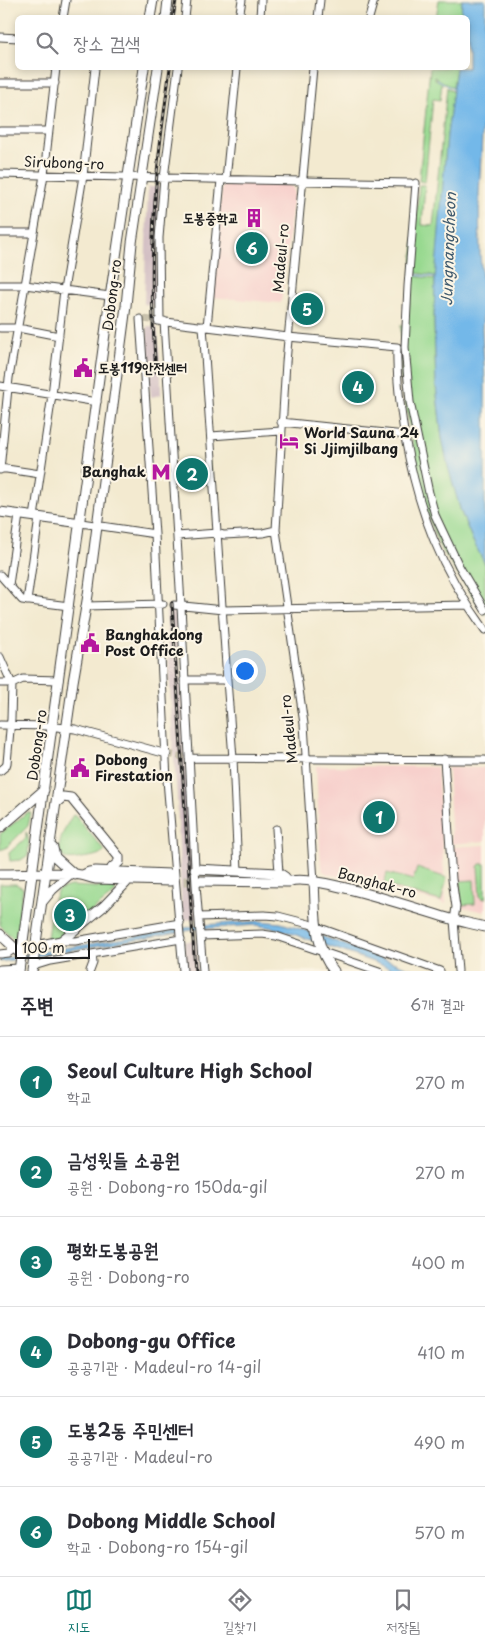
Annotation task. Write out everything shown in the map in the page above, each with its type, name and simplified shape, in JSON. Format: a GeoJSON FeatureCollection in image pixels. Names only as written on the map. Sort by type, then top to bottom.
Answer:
{"type":"FeatureCollection","features":[{"type":"Feature","properties":{"kind":"main road"},"geometry":{"type":"LineString","coordinates":[[150,15],[153,0]]}},
{"type":"Feature","properties":{"kind":"main road"},"geometry":{"type":"LineString","coordinates":[[166,15],[168,0]]}},
{"type":"Feature","properties":{"kind":"main road","name":"Dobong-ro"},"geometry":{"type":"LineString","coordinates":[[20,960],[81,523],[110,296],[144,70]]}},
{"type":"Feature","properties":{"kind":"main road","name":"Dobong-ro"},"geometry":{"type":"LineString","coordinates":[[33,968],[86,606],[132,243],[158,70]]}},
{"type":"Feature","properties":{"kind":"main road"},"geometry":{"type":"LineString","coordinates":[[0,512],[81,523]]}},
{"type":"Feature","properties":{"kind":"main road"},"geometry":{"type":"LineString","coordinates":[[0,829],[44,790]]}},
{"type":"Feature","properties":{"kind":"main road"},"geometry":{"type":"LineString","coordinates":[[57,802],[63,796],[71,798],[119,858],[119,862],[112,868]]}},
{"type":"Feature","properties":{"kind":"main road"},"geometry":{"type":"LineString","coordinates":[[0,829],[27,809],[34,809],[41,814]]}},
{"type":"Feature","properties":{"kind":"main road"},"geometry":{"type":"LineString","coordinates":[[52,839],[55,858],[76,875]]}},
{"type":"Feature","properties":{"kind":"main road"},"geometry":{"type":"LineString","coordinates":[[96,875],[102,868],[112,868],[173,877]]}},
{"type":"Feature","properties":{"kind":"main road"},"geometry":{"type":"LineString","coordinates":[[197,878],[238,871],[284,878]]}},
{"type":"Feature","properties":{"kind":"main road"},"geometry":{"type":"LineString","coordinates":[[0,874],[76,875],[88,872],[96,875],[173,877]]}},
{"type":"Feature","properties":{"kind":"main road"},"geometry":{"type":"LineString","coordinates":[[42,902],[52,890],[76,875]]}},
{"type":"Feature","properties":{"kind":"main road"},"geometry":{"type":"LineString","coordinates":[[96,875],[102,883],[126,883],[173,877]]}},
{"type":"Feature","properties":{"kind":"main road","name":"Banghak-ro"},"geometry":{"type":"LineString","coordinates":[[197,878],[284,878],[314,882],[368,894],[454,920],[485,927]]}},
{"type":"Feature","properties":{"kind":"main road","name":"Madeul-ro"},"geometry":{"type":"LineString","coordinates":[[314,882],[317,929],[322,951]]}},
{"type":"Feature","properties":{"kind":"main road"},"geometry":{"type":"LineString","coordinates":[[36,948],[61,941],[104,906],[126,883]]}},
{"type":"Feature","properties":{"kind":"main road"},"geometry":{"type":"LineString","coordinates":[[0,934],[20,960]]}},
{"type":"Feature","properties":{"kind":"main road"},"geometry":{"type":"LineString","coordinates":[[322,951],[334,971]]}},
{"type":"Feature","properties":{"kind":"street"},"geometry":{"type":"LineString","coordinates":[[64,15],[66,0]]}},
{"type":"Feature","properties":{"kind":"street"},"geometry":{"type":"LineString","coordinates":[[185,15],[187,0]]}},
{"type":"Feature","properties":{"kind":"street"},"geometry":{"type":"LineString","coordinates":[[240,15],[242,0]]}},
{"type":"Feature","properties":{"kind":"street"},"geometry":{"type":"LineString","coordinates":[[260,15],[261,0]]}},
{"type":"Feature","properties":{"kind":"street"},"geometry":{"type":"LineString","coordinates":[[318,15],[320,0]]}},
{"type":"Feature","properties":{"kind":"street"},"geometry":{"type":"LineString","coordinates":[[370,15],[374,0]]}},
{"type":"Feature","properties":{"kind":"street"},"geometry":{"type":"LineString","coordinates":[[0,37],[15,38]]}},
{"type":"Feature","properties":{"kind":"street"},"geometry":{"type":"LineString","coordinates":[[40,474],[0,469],[8,387],[44,175],[56,70]]}},
{"type":"Feature","properties":{"kind":"street"},"geometry":{"type":"LineString","coordinates":[[27,601],[40,474],[52,395],[64,290],[83,176],[95,70]]}},
{"type":"Feature","properties":{"kind":"street"},"geometry":{"type":"LineString","coordinates":[[178,70],[164,178],[159,238],[160,321],[177,536],[177,605],[184,680],[203,971]]}},
{"type":"Feature","properties":{"kind":"street"},"geometry":{"type":"LineString","coordinates":[[237,70],[205,326],[217,533],[234,758],[238,871]]}},
{"type":"Feature","properties":{"kind":"street","name":"Madeul-ro"},"geometry":{"type":"LineString","coordinates":[[314,70],[281,422],[276,530],[307,758],[314,882]]}},
{"type":"Feature","properties":{"kind":"street"},"geometry":{"type":"LineString","coordinates":[[0,83],[55,83]]}},
{"type":"Feature","properties":{"kind":"street"},"geometry":{"type":"LineString","coordinates":[[0,131],[49,131]]}},
{"type":"Feature","properties":{"kind":"street","name":"Sirubong-ro"},"geometry":{"type":"LineString","coordinates":[[0,174],[302,181]]}},
{"type":"Feature","properties":{"kind":"street"},"geometry":{"type":"LineString","coordinates":[[302,181],[413,183],[405,347],[410,402],[435,515],[452,552],[485,610]]}},
{"type":"Feature","properties":{"kind":"street"},"geometry":{"type":"LineString","coordinates":[[0,233],[34,232]]}},
{"type":"Feature","properties":{"kind":"street"},"geometry":{"type":"LineString","coordinates":[[0,285],[25,285],[110,296]]}},
{"type":"Feature","properties":{"kind":"street"},"geometry":{"type":"LineString","coordinates":[[124,316],[139,316],[142,319],[154,534],[160,604],[173,877],[180,924],[183,971]]}},
{"type":"Feature","properties":{"kind":"street"},"geometry":{"type":"LineString","coordinates":[[160,321],[288,337],[397,347],[397,384],[412,476],[428,528],[440,556],[467,605],[485,630]]}},
{"type":"Feature","properties":{"kind":"street"},"geometry":{"type":"LineString","coordinates":[[0,328],[18,328],[59,336]]}},
{"type":"Feature","properties":{"kind":"street"},"geometry":{"type":"LineString","coordinates":[[0,386],[97,402]]}},
{"type":"Feature","properties":{"kind":"street"},"geometry":{"type":"LineString","coordinates":[[281,422],[405,435]]}},
{"type":"Feature","properties":{"kind":"street"},"geometry":{"type":"LineString","coordinates":[[211,436],[281,431]]}},
{"type":"Feature","properties":{"kind":"street"},"geometry":{"type":"LineString","coordinates":[[9,585],[19,515]]}},
{"type":"Feature","properties":{"kind":"street"},"geometry":{"type":"LineString","coordinates":[[81,523],[154,534]]}},
{"type":"Feature","properties":{"kind":"street"},"geometry":{"type":"LineString","coordinates":[[177,536],[217,533],[224,535],[263,533],[276,530]]}},
{"type":"Feature","properties":{"kind":"street"},"geometry":{"type":"LineString","coordinates":[[0,575],[22,600],[69,606]]}},
{"type":"Feature","properties":{"kind":"street"},"geometry":{"type":"LineString","coordinates":[[86,606],[160,604]]}},
{"type":"Feature","properties":{"kind":"street"},"geometry":{"type":"LineString","coordinates":[[177,605],[223,610],[287,607],[467,605]]}},
{"type":"Feature","properties":{"kind":"street"},"geometry":{"type":"LineString","coordinates":[[0,657],[11,684],[10,726],[4,759],[6,766],[0,771]]}},
{"type":"Feature","properties":{"kind":"street"},"geometry":{"type":"LineString","coordinates":[[0,683],[11,684],[23,679],[59,680]]}},
{"type":"Feature","properties":{"kind":"street"},"geometry":{"type":"LineString","coordinates":[[184,680],[227,680]]}},
{"type":"Feature","properties":{"kind":"street"},"geometry":{"type":"LineString","coordinates":[[0,725],[67,728],[167,754]]}},
{"type":"Feature","properties":{"kind":"street"},"geometry":{"type":"LineString","coordinates":[[189,758],[485,760]]}},
{"type":"Feature","properties":{"kind":"street"},"geometry":{"type":"LineString","coordinates":[[444,759],[452,879],[456,906],[454,920],[458,971]]}},
{"type":"Feature","properties":{"kind":"street"},"geometry":{"type":"LineString","coordinates":[[276,829],[284,878]]}},
{"type":"Feature","properties":{"kind":"street"},"geometry":{"type":"LineString","coordinates":[[200,921],[264,915],[278,916],[440,971]]}},
{"type":"Feature","properties":{"kind":"street"},"geometry":{"type":"LineString","coordinates":[[61,941],[75,941],[180,924]]}},
{"type":"Feature","properties":{"kind":"street"},"geometry":{"type":"LineString","coordinates":[[201,935],[262,934],[294,941],[379,971]]}},
{"type":"Feature","properties":{"kind":"street","name":"Dobong-ro"},"geometry":{"type":"LineString","coordinates":[[33,968],[45,962],[181,938]]}},
{"type":"Feature","properties":{"kind":"street"},"geometry":{"type":"LineString","coordinates":[[0,954],[8,953],[20,960]]}},
{"type":"Feature","properties":{"kind":"street"},"geometry":{"type":"LineString","coordinates":[[90,971],[93,964],[92,954]]}},
{"type":"Feature","properties":{"kind":"street"},"geometry":{"type":"LineString","coordinates":[[0,969],[20,960]]}},
{"type":"Feature","properties":{"kind":"shaded area"},"geometry":{"type":"Polygon","coordinates":[[[225,184],[285,184],[292,187],[294,191],[281,303],[212,297],[222,187],[225,184]]]}},
{"type":"Feature","properties":{"kind":"shaded area"},"geometry":{"type":"Polygon","coordinates":[[[148,187],[159,187],[155,305],[144,304],[148,187]]]}},
{"type":"Feature","properties":{"kind":"shaded area"},"geometry":{"type":"Polygon","coordinates":[[[147,326],[157,327],[161,374],[161,395],[151,397],[148,372],[147,326]]]}},
{"type":"Feature","properties":{"kind":"shaded area"},"geometry":{"type":"Polygon","coordinates":[[[166,611],[177,612],[196,919],[182,920],[166,611]]]}},
{"type":"Feature","properties":{"kind":"shaded area"},"geometry":{"type":"Polygon","coordinates":[[[316,766],[437,767],[446,904],[328,874],[323,871],[321,866],[316,766]]]}},
{"type":"Feature","properties":{"kind":"shaded area"},"geometry":{"type":"Polygon","coordinates":[[[448,768],[485,768],[485,841],[452,844],[448,768]]]}},
{"type":"Feature","properties":{"kind":"shaded area"},"geometry":{"type":"Polygon","coordinates":[[[485,845],[485,912],[458,906],[452,847],[485,845]]]}},
{"type":"Feature","properties":{"kind":"shaded area"},"geometry":{"type":"Polygon","coordinates":[[[196,940],[198,971],[186,971],[184,942],[196,940]]]}},
{"type":"Feature","properties":{"kind":"green space"},"geometry":{"type":"Polygon","coordinates":[[[439,0],[462,0],[461,15],[436,15],[439,0]]]}},
{"type":"Feature","properties":{"kind":"green space"},"geometry":{"type":"Polygon","coordinates":[[[430,70],[456,70],[453,88],[435,77],[435,79],[442,83],[440,100],[433,99],[425,182],[419,181],[430,70]]]}},
{"type":"Feature","properties":{"kind":"green space"},"geometry":{"type":"Polygon","coordinates":[[[447,87],[453,92],[447,135],[436,276],[415,273],[414,276],[435,279],[436,386],[442,438],[461,512],[485,564],[485,615],[439,545],[424,506],[401,379],[401,325],[407,325],[419,185],[425,185],[422,225],[433,226],[447,87]]]}},
{"type":"Feature","properties":{"kind":"green space"},"geometry":{"type":"Polygon","coordinates":[[[209,462],[211,484],[176,486],[174,464],[209,462]]]}},
{"type":"Feature","properties":{"kind":"green space"},"geometry":{"type":"Polygon","coordinates":[[[28,812],[31,813],[28,826],[6,848],[0,850],[0,834],[28,812]]]}},
{"type":"Feature","properties":{"kind":"green space"},"geometry":{"type":"Polygon","coordinates":[[[73,815],[105,851],[94,856],[73,859],[67,859],[61,855],[61,837],[73,815]]]}},
{"type":"Feature","properties":{"kind":"green space"},"geometry":{"type":"Polygon","coordinates":[[[26,832],[29,844],[28,855],[21,860],[10,861],[9,853],[26,838],[26,832]]]}},
{"type":"Feature","properties":{"kind":"green space"},"geometry":{"type":"Polygon","coordinates":[[[480,864],[485,864],[485,899],[480,896],[478,867],[480,864]]]}},
{"type":"Feature","properties":{"kind":"green space"},"geometry":{"type":"Polygon","coordinates":[[[417,868],[447,878],[441,901],[384,885],[387,873],[413,880],[417,868]]]}},
{"type":"Feature","properties":{"kind":"green space"},"geometry":{"type":"Polygon","coordinates":[[[474,880],[475,904],[461,905],[460,881],[474,880]]]}},
{"type":"Feature","properties":{"kind":"green space"},"geometry":{"type":"Polygon","coordinates":[[[0,884],[16,884],[23,888],[14,940],[0,925],[0,884]]]}},
{"type":"Feature","properties":{"kind":"green space"},"geometry":{"type":"Polygon","coordinates":[[[70,886],[114,888],[116,892],[58,938],[49,941],[47,938],[52,903],[58,890],[70,886]]]}},
{"type":"Feature","properties":{"kind":"water","name":"Jungnangcheon"},"geometry":{"type":"Polygon","coordinates":[[[462,0],[485,0],[485,78],[479,195],[480,254],[484,298],[482,329],[485,381],[485,564],[461,512],[448,467],[442,438],[436,386],[435,279],[447,135],[456,70],[470,70],[470,15],[461,15],[462,0]]]}},
{"type":"Feature","properties":{"kind":"water"},"geometry":{"type":"Polygon","coordinates":[[[260,921],[281,923],[307,931],[417,971],[399,971],[279,929],[257,925],[197,929],[0,962],[0,959],[203,925],[260,921]]]}},
{"type":"Feature","properties":{"kind":"waterway"},"geometry":{"type":"LineString","coordinates":[[437,79],[453,89]]}},
{"type":"Feature","properties":{"kind":"waterway","name":"Jungnangcheon"},"geometry":{"type":"LineString","coordinates":[[416,275],[435,277]]}},
{"type":"Feature","properties":{"kind":"tunnel"},"geometry":{"type":"LineString","coordinates":[[144,319],[158,321]]}},
{"type":"Feature","properties":{"kind":"tunnel"},"geometry":{"type":"LineString","coordinates":[[167,754],[189,758]]}},
{"type":"Feature","properties":{"kind":"tunnel"},"geometry":{"type":"LineString","coordinates":[[170,881],[199,881]]}},
{"type":"Feature","properties":{"kind":"railway"},"geometry":{"type":"LineString","coordinates":[[174,15],[176,0]]}},
{"type":"Feature","properties":{"kind":"railway"},"geometry":{"type":"LineString","coordinates":[[156,372],[152,302],[153,232],[156,185],[170,70]]}},
{"type":"Feature","properties":{"kind":"railway"},"geometry":{"type":"LineString","coordinates":[[172,603],[195,971]]}},
{"type":"Feature","properties":{"kind":"place","name":"도봉중학교"},"geometry":{"type":"Point","coordinates":[254,218]}},
{"type":"Feature","properties":{"kind":"place","name":"Dobong Middle School"},"geometry":{"type":"Point","coordinates":[252,248]}},
{"type":"Feature","properties":{"kind":"place","name":"도봉2동 주민센터"},"geometry":{"type":"Point","coordinates":[307,309]}},
{"type":"Feature","properties":{"kind":"place","name":"도봉119안전센터"},"geometry":{"type":"Point","coordinates":[83,368]}},
{"type":"Feature","properties":{"kind":"place","name":"Dobong-gu Office"},"geometry":{"type":"Point","coordinates":[358,387]}},
{"type":"Feature","properties":{"kind":"place","name":"World Sauna 24 Si Jjimjilbang"},"geometry":{"type":"Point","coordinates":[289,441]}},
{"type":"Feature","properties":{"kind":"place","name":"Banghak"},"geometry":{"type":"Point","coordinates":[161,472]}},
{"type":"Feature","properties":{"kind":"place","name":"금성윗들 소공원"},"geometry":{"type":"Point","coordinates":[192,474]}},
{"type":"Feature","properties":{"kind":"place","name":"Banghakdong Post Office"},"geometry":{"type":"Point","coordinates":[90,643]}},
{"type":"Feature","properties":{"kind":"place","name":"Dobong Firestation"},"geometry":{"type":"Point","coordinates":[80,768]}},
{"type":"Feature","properties":{"kind":"place","name":"Seoul Culture High School"},"geometry":{"type":"Point","coordinates":[379,817]}},
{"type":"Feature","properties":{"kind":"place","name":"평화도봉공원"},"geometry":{"type":"Point","coordinates":[70,915]}}]}
